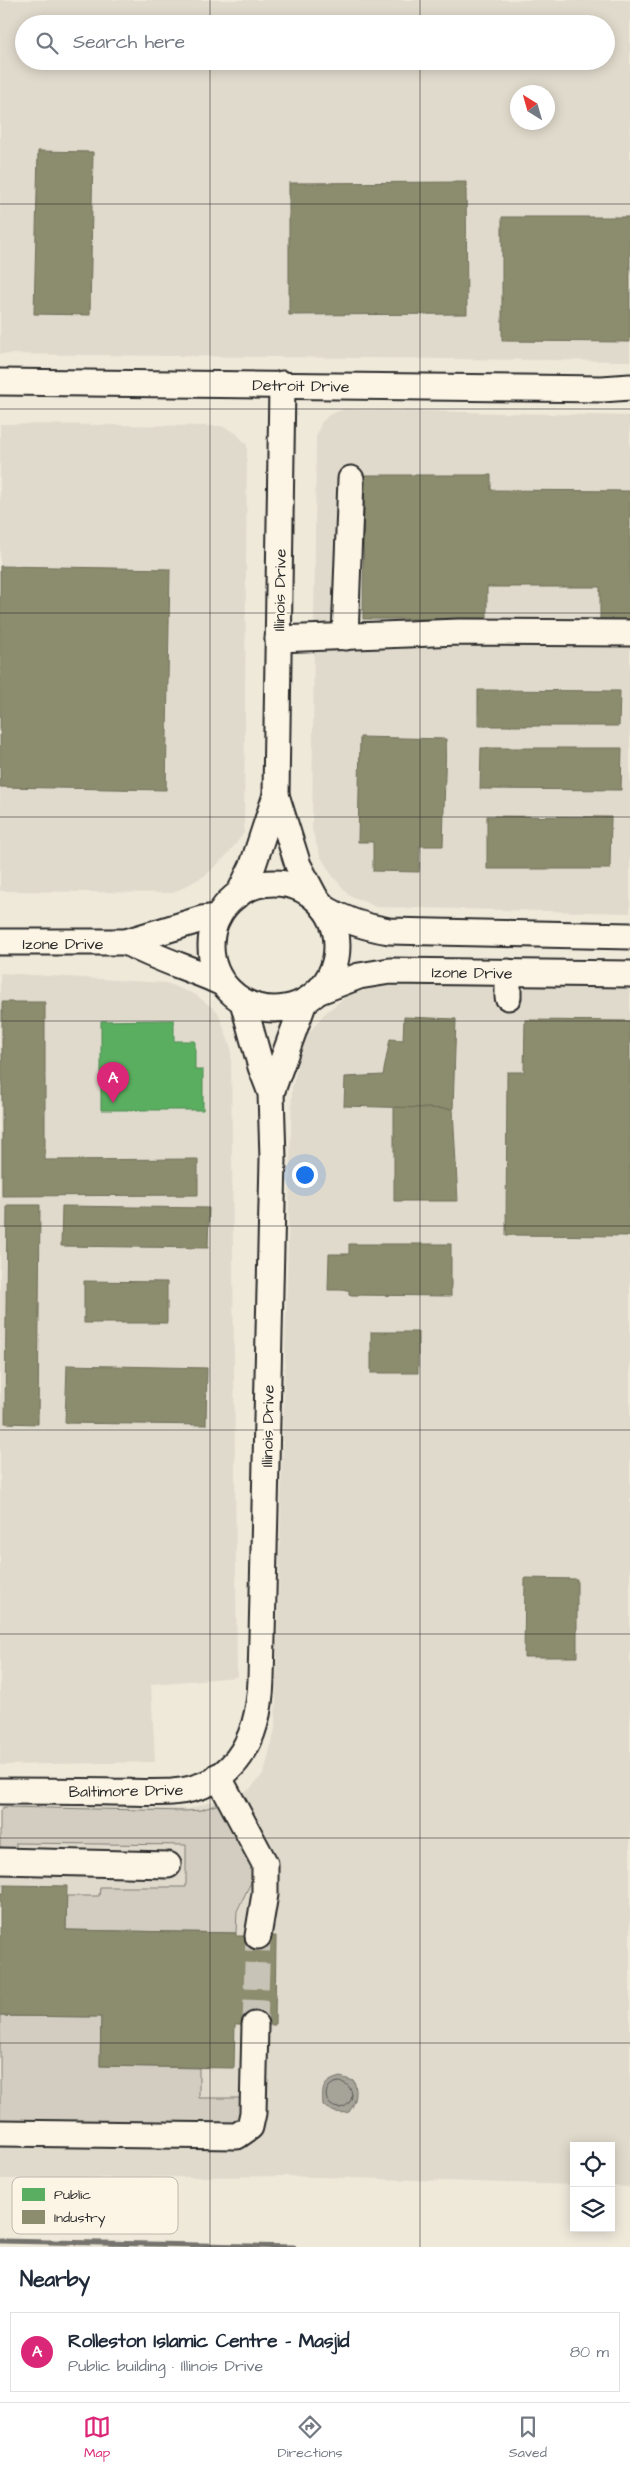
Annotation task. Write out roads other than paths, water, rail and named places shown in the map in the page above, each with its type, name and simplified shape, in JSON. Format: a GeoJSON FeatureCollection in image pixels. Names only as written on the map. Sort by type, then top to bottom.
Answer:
{"type":"FeatureCollection","features":[{"type":"Feature","properties":{"kind":"street","name":"Detroit Drive"},"geometry":{"type":"LineString","coordinates":[[0,382],[630,387]]}},
{"type":"Feature","properties":{"kind":"street","name":"Illinois Drive"},"geometry":{"type":"LineString","coordinates":[[239,894],[253,865],[276,795],[282,384]]}},
{"type":"Feature","properties":{"kind":"street","name":"Detroit Drive"},"geometry":{"type":"LineString","coordinates":[[602,388],[630,396]]}},
{"type":"Feature","properties":{"kind":"street"},"geometry":{"type":"LineString","coordinates":[[345,636],[351,479]]}},
{"type":"Feature","properties":{"kind":"street"},"geometry":{"type":"LineString","coordinates":[[278,639],[459,632],[630,633]]}},
{"type":"Feature","properties":{"kind":"street","name":"Illinois Drive"},"geometry":{"type":"LineString","coordinates":[[276,795],[298,865],[320,904]]}},
{"type":"Feature","properties":{"kind":"street"},"geometry":{"type":"LineString","coordinates":[[320,904],[333,924],[337,942],[336,961],[329,978],[311,997],[284,1009],[263,1009],[243,1002],[222,983],[214,968],[210,950],[212,933],[223,908],[239,894],[251,887],[279,884],[299,889],[340,918],[358,925],[390,931],[630,936]]}},
{"type":"Feature","properties":{"kind":"street","name":"Izone Drive"},"geometry":{"type":"LineString","coordinates":[[0,942],[81,952],[126,942],[202,919],[218,917]]}},
{"type":"Feature","properties":{"kind":"street","name":"Izone Drive"},"geometry":{"type":"LineString","coordinates":[[126,942],[147,954],[190,968],[222,983]]}},
{"type":"Feature","properties":{"kind":"street","name":"Izone Drive"},"geometry":{"type":"LineString","coordinates":[[311,997],[359,976],[390,971],[630,974]]}},
{"type":"Feature","properties":{"kind":"street"},"geometry":{"type":"LineString","coordinates":[[508,972],[508,997]]}},
{"type":"Feature","properties":{"kind":"street","name":"Illinois Drive"},"geometry":{"type":"LineString","coordinates":[[242,1755],[255,1727],[260,1703],[272,1093],[311,997]]}},
{"type":"Feature","properties":{"kind":"street","name":"Illinois Drive"},"geometry":{"type":"LineString","coordinates":[[243,1002],[261,1067],[272,1093]]}},
{"type":"Feature","properties":{"kind":"street","name":"Baltimore Drive"},"geometry":{"type":"LineString","coordinates":[[0,1791],[173,1792],[204,1784],[226,1771],[242,1755]]}},
{"type":"Feature","properties":{"kind":"street"},"geometry":{"type":"LineString","coordinates":[[218,1776],[264,1864],[265,1894],[258,1936]]}},
{"type":"Feature","properties":{"kind":"street"},"geometry":{"type":"LineString","coordinates":[[0,1861],[168,1865]]}},
{"type":"Feature","properties":{"kind":"street"},"geometry":{"type":"LineString","coordinates":[[0,2132],[236,2136],[250,2127],[253,2113],[255,2025]]}},
{"type":"Feature","properties":{"kind":"water"},"geometry":{"type":"Polygon","coordinates":[[[340,2077],[354,2081],[356,2097],[349,2112],[335,2112],[323,2105],[324,2086],[340,2077]]]}},
{"type":"Feature","properties":{"kind":"waterway"},"geometry":{"type":"LineString","coordinates":[[0,2241],[294,2247]]}},
{"type":"Feature","properties":{"kind":"tunnel"},"geometry":{"type":"LineString","coordinates":[[255,2025],[258,1936]]}},
{"type":"Feature","properties":{"kind":"place","name":"Rolleston Islamic Centre - Masjid"},"geometry":{"type":"Point","coordinates":[113,1103]}}]}
